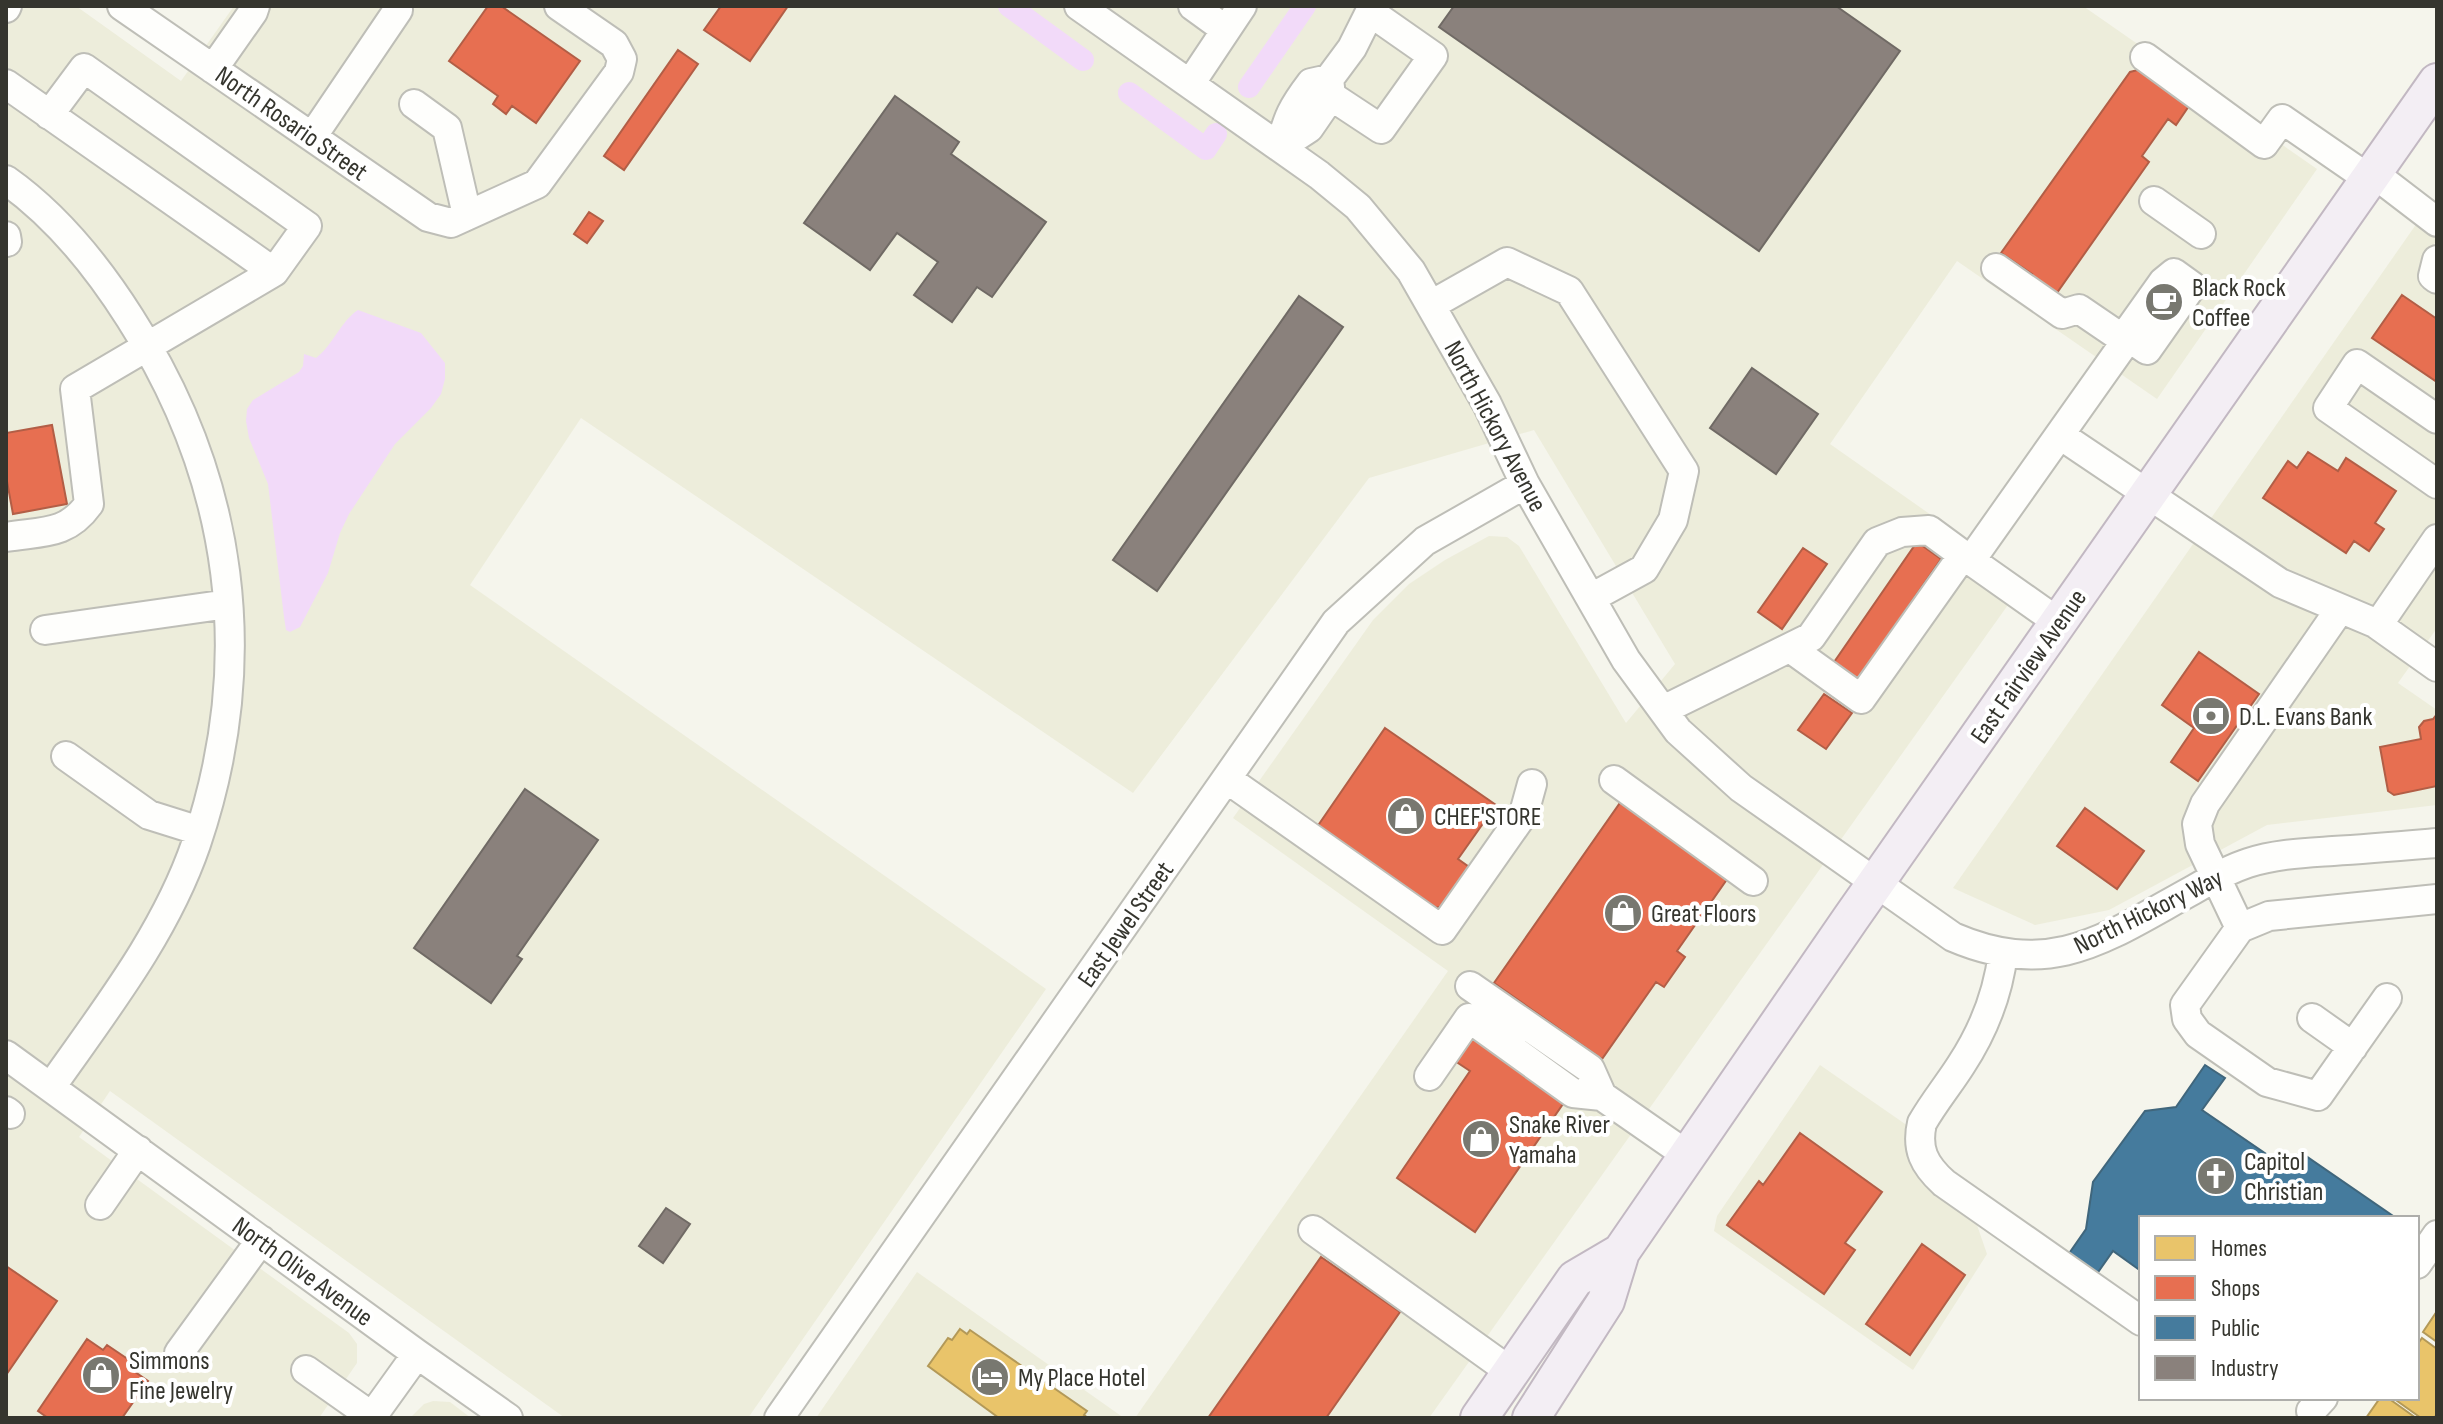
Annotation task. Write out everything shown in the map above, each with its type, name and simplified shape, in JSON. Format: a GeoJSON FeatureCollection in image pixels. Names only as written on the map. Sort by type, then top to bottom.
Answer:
{"type":"FeatureCollection","features":[{"type":"Feature","properties":{"kind":"main road","name":"East Fairview Avenue"},"geometry":{"type":"LineString","coordinates":[[1531,1418],[1606,1301],[1621,1252],[2437,82]]}},
{"type":"Feature","properties":{"kind":"main road","name":"East Fairview Avenue"},"geometry":{"type":"LineString","coordinates":[[1479,1418],[1575,1279],[1621,1252]]}},
{"type":"Feature","properties":{"kind":"street","name":"North Rosario Street"},"geometry":{"type":"LineString","coordinates":[[122,6],[428,217],[451,223],[467,215]]}},
{"type":"Feature","properties":{"kind":"street"},"geometry":{"type":"LineString","coordinates":[[213,69],[255,6]]}},
{"type":"Feature","properties":{"kind":"street"},"geometry":{"type":"LineString","coordinates":[[414,104],[447,128],[467,215],[537,184],[619,72],[622,59],[614,44],[559,6]]}},
{"type":"Feature","properties":{"kind":"street","name":"North Hickory Avenue"},"geometry":{"type":"LineString","coordinates":[[1079,6],[1280,147],[1358,207],[1411,271],[1487,404],[1525,484],[1626,660],[1678,731],[1741,788],[1875,884]]}},
{"type":"Feature","properties":{"kind":"street"},"geometry":{"type":"LineString","coordinates":[[1193,6],[1226,30]]}},
{"type":"Feature","properties":{"kind":"street"},"geometry":{"type":"LineString","coordinates":[[1190,84],[1242,6]]}},
{"type":"Feature","properties":{"kind":"street"},"geometry":{"type":"LineString","coordinates":[[1280,147],[1309,128],[1330,88],[1352,48],[1372,9],[1433,56],[1381,129],[1330,88]]}},
{"type":"Feature","properties":{"kind":"street"},"geometry":{"type":"LineString","coordinates":[[312,137],[398,10]]}},
{"type":"Feature","properties":{"kind":"street"},"geometry":{"type":"LineString","coordinates":[[2145,57],[2264,144],[2282,119],[2437,222]]}},
{"type":"Feature","properties":{"kind":"street"},"geometry":{"type":"LineString","coordinates":[[6,537],[66,527],[78,519],[89,504],[75,389],[274,272],[307,226],[84,68],[49,115]]}},
{"type":"Feature","properties":{"kind":"street"},"geometry":{"type":"LineString","coordinates":[[6,84],[274,272]]}},
{"type":"Feature","properties":{"kind":"street"},"geometry":{"type":"LineString","coordinates":[[6,180],[31,198],[74,241],[109,286],[148,345],[177,401],[205,475],[225,562],[228,604],[230,675],[222,743],[200,831],[177,892],[144,953],[51,1087]]}},
{"type":"Feature","properties":{"kind":"street"},"geometry":{"type":"LineString","coordinates":[[2154,201],[2201,234]]}},
{"type":"Feature","properties":{"kind":"street"},"geometry":{"type":"LineString","coordinates":[[2437,260],[2433,276],[2437,279]]}},
{"type":"Feature","properties":{"kind":"street"},"geometry":{"type":"LineString","coordinates":[[1431,305],[1507,262],[1569,291],[1684,471],[1673,520],[1644,569],[1591,598]]}},
{"type":"Feature","properties":{"kind":"street"},"geometry":{"type":"LineString","coordinates":[[1790,648],[1861,699],[2060,435],[2126,341],[2079,309],[2062,314],[1996,268]]}},
{"type":"Feature","properties":{"kind":"street"},"geometry":{"type":"LineString","coordinates":[[2437,419],[2357,364],[2328,408],[2437,484]]}},
{"type":"Feature","properties":{"kind":"street"},"geometry":{"type":"LineString","coordinates":[[2060,435],[2280,583],[2378,625],[2433,657]]}},
{"type":"Feature","properties":{"kind":"street","name":"East Jewel Street"},"geometry":{"type":"LineString","coordinates":[[779,1418],[1336,622],[1425,541],[1525,484]]}},
{"type":"Feature","properties":{"kind":"street"},"geometry":{"type":"LineString","coordinates":[[1663,710],[1811,637],[1877,542],[1902,532],[1929,530],[2058,622]]}},
{"type":"Feature","properties":{"kind":"street"},"geometry":{"type":"LineString","coordinates":[[2378,625],[2437,539]]}},
{"type":"Feature","properties":{"kind":"street"},"geometry":{"type":"LineString","coordinates":[[45,630],[228,604]]}},
{"type":"Feature","properties":{"kind":"street"},"geometry":{"type":"LineString","coordinates":[[2240,928],[2214,878],[2197,832],[2200,812],[2340,609]]}},
{"type":"Feature","properties":{"kind":"street"},"geometry":{"type":"LineString","coordinates":[[66,756],[149,815],[200,831]]}},
{"type":"Feature","properties":{"kind":"street"},"geometry":{"type":"LineString","coordinates":[[1227,779],[1442,930],[1524,813],[1532,784]]}},
{"type":"Feature","properties":{"kind":"street"},"geometry":{"type":"LineString","coordinates":[[1614,780],[1753,881]]}},
{"type":"Feature","properties":{"kind":"street","name":"North Hickory Way"},"geometry":{"type":"LineString","coordinates":[[1875,884],[1953,937],[2003,953],[2043,955],[2090,945],[2243,864],[2266,858],[2437,843]]}},
{"type":"Feature","properties":{"kind":"street"},"geometry":{"type":"LineString","coordinates":[[2387,998],[2318,1096],[2267,1082],[2198,1034],[2187,1019],[2185,1005],[2240,928],[2269,916],[2437,899]]}},
{"type":"Feature","properties":{"kind":"street"},"geometry":{"type":"LineString","coordinates":[[2003,953],[2000,978],[1985,1022],[1922,1123],[1920,1150],[1925,1162],[1944,1183],[2139,1320]]}},
{"type":"Feature","properties":{"kind":"street"},"geometry":{"type":"LineString","coordinates":[[1470,986],[1590,1069],[1602,1096]]}},
{"type":"Feature","properties":{"kind":"street"},"geometry":{"type":"LineString","coordinates":[[1429,1076],[1469,1018],[1573,1093],[1602,1096],[1687,1155]]}},
{"type":"Feature","properties":{"kind":"street"},"geometry":{"type":"LineString","coordinates":[[2312,1018],[2353,1047]]}},
{"type":"Feature","properties":{"kind":"street","name":"North Olive Avenue"},"geometry":{"type":"LineString","coordinates":[[6,1055],[508,1418]]}},
{"type":"Feature","properties":{"kind":"street"},"geometry":{"type":"LineString","coordinates":[[100,1205],[138,1150]]}},
{"type":"Feature","properties":{"kind":"street"},"geometry":{"type":"LineString","coordinates":[[1313,1230],[1511,1372]]}},
{"type":"Feature","properties":{"kind":"street"},"geometry":{"type":"LineString","coordinates":[[2419,1261],[2437,1235]]}},
{"type":"Feature","properties":{"kind":"street"},"geometry":{"type":"LineString","coordinates":[[179,1353],[261,1240]]}},
{"type":"Feature","properties":{"kind":"street"},"geometry":{"type":"LineString","coordinates":[[306,1370],[369,1417],[417,1354]]}},
{"type":"Feature","properties":{"kind":"shaded area"},"geometry":{"type":"Polygon","coordinates":[[[6,6],[76,6],[181,81],[234,6],[2083,6],[2317,169],[2157,399],[1957,261],[1830,444],[2025,581],[1429,1418],[1135,1418],[1448,971],[1233,818],[1373,620],[1409,584],[1445,560],[1489,536],[1507,537],[1519,546],[1626,723],[1675,664],[1534,430],[1369,478],[1133,793],[581,418],[470,585],[1046,989],[748,1418],[565,1418],[110,1091],[79,1137],[349,1333],[357,1344],[357,1363],[319,1418],[6,1418],[6,6]]]}},
{"type":"Feature","properties":{"kind":"shaded area"},"geometry":{"type":"Polygon","coordinates":[[[2424,213],[2437,223],[2437,240],[2421,262],[2437,274],[2437,628],[2398,683],[2437,710],[2437,805],[2267,825],[2109,910],[2035,925],[1953,888],[2424,213]]]}},
{"type":"Feature","properties":{"kind":"shaded area"},"geometry":{"type":"Polygon","coordinates":[[[358,310],[421,333],[445,363],[445,379],[441,394],[395,444],[349,514],[328,573],[300,627],[290,632],[286,630],[284,617],[268,484],[249,438],[247,409],[253,400],[299,372],[304,354],[316,358],[358,310]]]}},
{"type":"Feature","properties":{"kind":"shaded area"},"geometry":{"type":"Polygon","coordinates":[[[1820,1065],[1908,1126],[1938,1196],[1977,1225],[1987,1254],[1913,1370],[1714,1231],[1717,1216],[1820,1065]]]}},
{"type":"Feature","properties":{"kind":"shaded area"},"geometry":{"type":"Polygon","coordinates":[[[917,1272],[1124,1418],[816,1418],[917,1272]]]}},
{"type":"Feature","properties":{"kind":"shaded area"},"geometry":{"type":"Polygon","coordinates":[[[450,1402],[471,1418],[410,1418],[424,1404],[450,1402]]]}},
{"type":"Feature","properties":{"kind":"building: Homes"},"geometry":{"type":"Polygon","coordinates":[[[2437,1311],[2437,1342],[2423,1332],[2437,1311]]]}},
{"type":"Feature","properties":{"kind":"building: Homes","name":"My Place Hotel"},"geometry":{"type":"Polygon","coordinates":[[[960,1329],[967,1334],[970,1330],[1087,1411],[1084,1415],[1088,1418],[999,1418],[928,1366],[948,1338],[952,1340],[960,1329]]]}},
{"type":"Feature","properties":{"kind":"building: Homes"},"geometry":{"type":"Polygon","coordinates":[[[2422,1338],[2437,1349],[2437,1414],[2434,1418],[2421,1418],[2396,1400],[2419,1400],[2419,1342],[2422,1338]]]}},
{"type":"Feature","properties":{"kind":"building: Homes"},"geometry":{"type":"Polygon","coordinates":[[[2379,1400],[2391,1400],[2416,1418],[2366,1418],[2379,1400]]]}},
{"type":"Feature","properties":{"kind":"building: Shops"},"geometry":{"type":"Polygon","coordinates":[[[488,6],[501,6],[580,61],[536,123],[512,106],[506,114],[493,104],[498,96],[449,61],[488,6]]]}},
{"type":"Feature","properties":{"kind":"building: Shops"},"geometry":{"type":"Polygon","coordinates":[[[721,6],[788,6],[750,61],[704,30],[721,6]]]}},
{"type":"Feature","properties":{"kind":"building: Shops"},"geometry":{"type":"Polygon","coordinates":[[[678,50],[698,64],[624,170],[604,156],[678,50]]]}},
{"type":"Feature","properties":{"kind":"building: Shops"},"geometry":{"type":"Polygon","coordinates":[[[2142,63],[2195,97],[2176,125],[2168,119],[2142,156],[2149,162],[2054,297],[2028,279],[2032,274],[2001,253],[2130,72],[2138,70],[2142,63]]]}},
{"type":"Feature","properties":{"kind":"building: Shops"},"geometry":{"type":"Polygon","coordinates":[[[589,212],[603,221],[587,243],[574,234],[589,212]]]}},
{"type":"Feature","properties":{"kind":"building: Shops"},"geometry":{"type":"Polygon","coordinates":[[[2402,295],[2437,319],[2437,382],[2372,338],[2402,295]]]}},
{"type":"Feature","properties":{"kind":"building: Shops"},"geometry":{"type":"Polygon","coordinates":[[[52,425],[67,504],[13,514],[6,476],[6,433],[52,425]]]}},
{"type":"Feature","properties":{"kind":"building: Shops"},"geometry":{"type":"Polygon","coordinates":[[[2308,452],[2338,471],[2346,458],[2396,491],[2375,523],[2384,529],[2369,551],[2354,541],[2346,553],[2263,498],[2288,461],[2297,468],[2308,452]]]}},
{"type":"Feature","properties":{"kind":"building: Shops"},"geometry":{"type":"Polygon","coordinates":[[[1917,542],[1941,559],[1854,685],[1830,668],[1917,542]]]}},
{"type":"Feature","properties":{"kind":"building: Shops"},"geometry":{"type":"Polygon","coordinates":[[[1803,548],[1827,564],[1782,629],[1758,612],[1803,548]]]}},
{"type":"Feature","properties":{"kind":"building: Shops","name":"D.L. Evans Bank"},"geometry":{"type":"Polygon","coordinates":[[[2199,652],[2259,694],[2198,781],[2171,762],[2194,728],[2162,705],[2199,652]]]}},
{"type":"Feature","properties":{"kind":"building: Shops"},"geometry":{"type":"Polygon","coordinates":[[[1824,694],[1852,713],[1826,749],[1798,730],[1824,694]]]}},
{"type":"Feature","properties":{"kind":"building: Shops"},"geometry":{"type":"Polygon","coordinates":[[[2437,714],[2437,786],[2394,795],[2388,791],[2380,747],[2421,739],[2419,727],[2437,714]]]}},
{"type":"Feature","properties":{"kind":"building: Shops","name":"CHEF'STORE"},"geometry":{"type":"Polygon","coordinates":[[[1385,728],[1496,805],[1458,859],[1472,869],[1447,905],[1435,908],[1317,827],[1385,728]]]}},
{"type":"Feature","properties":{"kind":"building: Shops","name":"Great Floors"},"geometry":{"type":"Polygon","coordinates":[[[1622,800],[1730,875],[1677,951],[1685,957],[1664,987],[1656,982],[1602,1059],[1494,983],[1622,800]]]}},
{"type":"Feature","properties":{"kind":"building: Shops"},"geometry":{"type":"Polygon","coordinates":[[[2085,808],[2144,851],[2117,889],[2057,846],[2085,808]]]}},
{"type":"Feature","properties":{"kind":"building: Shops","name":"Snake River Yamaha"},"geometry":{"type":"Polygon","coordinates":[[[1469,1035],[1565,1101],[1475,1232],[1397,1178],[1470,1071],[1452,1059],[1469,1035]]]}},
{"type":"Feature","properties":{"kind":"building: Shops"},"geometry":{"type":"Polygon","coordinates":[[[1800,1133],[1882,1192],[1845,1243],[1855,1250],[1824,1294],[1727,1225],[1759,1181],[1763,1185],[1800,1133]]]}},
{"type":"Feature","properties":{"kind":"building: Shops"},"geometry":{"type":"Polygon","coordinates":[[[1922,1244],[1965,1275],[1910,1355],[1866,1324],[1922,1244]]]}},
{"type":"Feature","properties":{"kind":"building: Shops"},"geometry":{"type":"Polygon","coordinates":[[[1321,1257],[1400,1312],[1326,1418],[1208,1418],[1321,1257]]]}},
{"type":"Feature","properties":{"kind":"building: Shops"},"geometry":{"type":"Polygon","coordinates":[[[6,1266],[57,1301],[6,1375],[6,1266]]]}},
{"type":"Feature","properties":{"kind":"building: Shops","name":"Simmons Fine Jewelry"},"geometry":{"type":"Polygon","coordinates":[[[87,1339],[103,1350],[107,1345],[135,1364],[131,1369],[148,1381],[122,1418],[48,1418],[38,1411],[87,1339]]]}},
{"type":"Feature","properties":{"kind":"building: Public","name":"Capitol Christian"},"geometry":{"type":"Polygon","coordinates":[[[2205,1065],[2225,1078],[2202,1110],[2288,1169],[2300,1152],[2393,1216],[2139,1216],[2139,1270],[2113,1251],[2089,1285],[2061,1265],[2086,1229],[2093,1182],[2145,1111],[2176,1107],[2205,1065]]]}},
{"type":"Feature","properties":{"kind":"building: Industry"},"geometry":{"type":"Polygon","coordinates":[[[1454,6],[1836,6],[1900,51],[1759,251],[1439,27],[1454,6]]]}},
{"type":"Feature","properties":{"kind":"building: Industry"},"geometry":{"type":"Polygon","coordinates":[[[895,96],[959,142],[951,154],[1046,222],[992,297],[977,287],[952,322],[914,295],[938,262],[897,233],[870,270],[804,223],[895,96]]]}},
{"type":"Feature","properties":{"kind":"building: Industry"},"geometry":{"type":"Polygon","coordinates":[[[1299,296],[1343,327],[1157,591],[1113,560],[1299,296]]]}},
{"type":"Feature","properties":{"kind":"building: Industry"},"geometry":{"type":"Polygon","coordinates":[[[1752,368],[1818,414],[1776,474],[1710,428],[1752,368]]]}},
{"type":"Feature","properties":{"kind":"building: Industry"},"geometry":{"type":"Polygon","coordinates":[[[525,789],[598,840],[517,956],[522,959],[491,1003],[414,948],[525,789]]]}},
{"type":"Feature","properties":{"kind":"building: Industry"},"geometry":{"type":"Polygon","coordinates":[[[666,1208],[690,1224],[663,1263],[639,1246],[666,1208]]]}},
{"type":"Feature","properties":{"kind":"waterway"},"geometry":{"type":"LineString","coordinates":[[1009,6],[1083,60]]}},
{"type":"Feature","properties":{"kind":"waterway"},"geometry":{"type":"LineString","coordinates":[[1249,87],[1305,6]]}},
{"type":"Feature","properties":{"kind":"waterway"},"geometry":{"type":"LineString","coordinates":[[1129,93],[1206,149],[1216,134]]}},
{"type":"Feature","properties":{"kind":"place","name":"Black Rock Coffee"},"geometry":{"type":"Point","coordinates":[2164,302]}},
{"type":"Feature","properties":{"kind":"place","name":"D.L. Evans Bank"},"geometry":{"type":"Point","coordinates":[2211,716]}},
{"type":"Feature","properties":{"kind":"place","name":"CHEF'STORE"},"geometry":{"type":"Point","coordinates":[1406,816]}},
{"type":"Feature","properties":{"kind":"place","name":"Great Floors"},"geometry":{"type":"Point","coordinates":[1623,913]}},
{"type":"Feature","properties":{"kind":"place","name":"Snake River Yamaha"},"geometry":{"type":"Point","coordinates":[1481,1139]}},
{"type":"Feature","properties":{"kind":"place","name":"Capitol Christian"},"geometry":{"type":"Point","coordinates":[2216,1176]}},
{"type":"Feature","properties":{"kind":"place","name":"Simmons Fine Jewelry"},"geometry":{"type":"Point","coordinates":[101,1375]}},
{"type":"Feature","properties":{"kind":"place","name":"My Place Hotel"},"geometry":{"type":"Point","coordinates":[990,1377]}}]}
